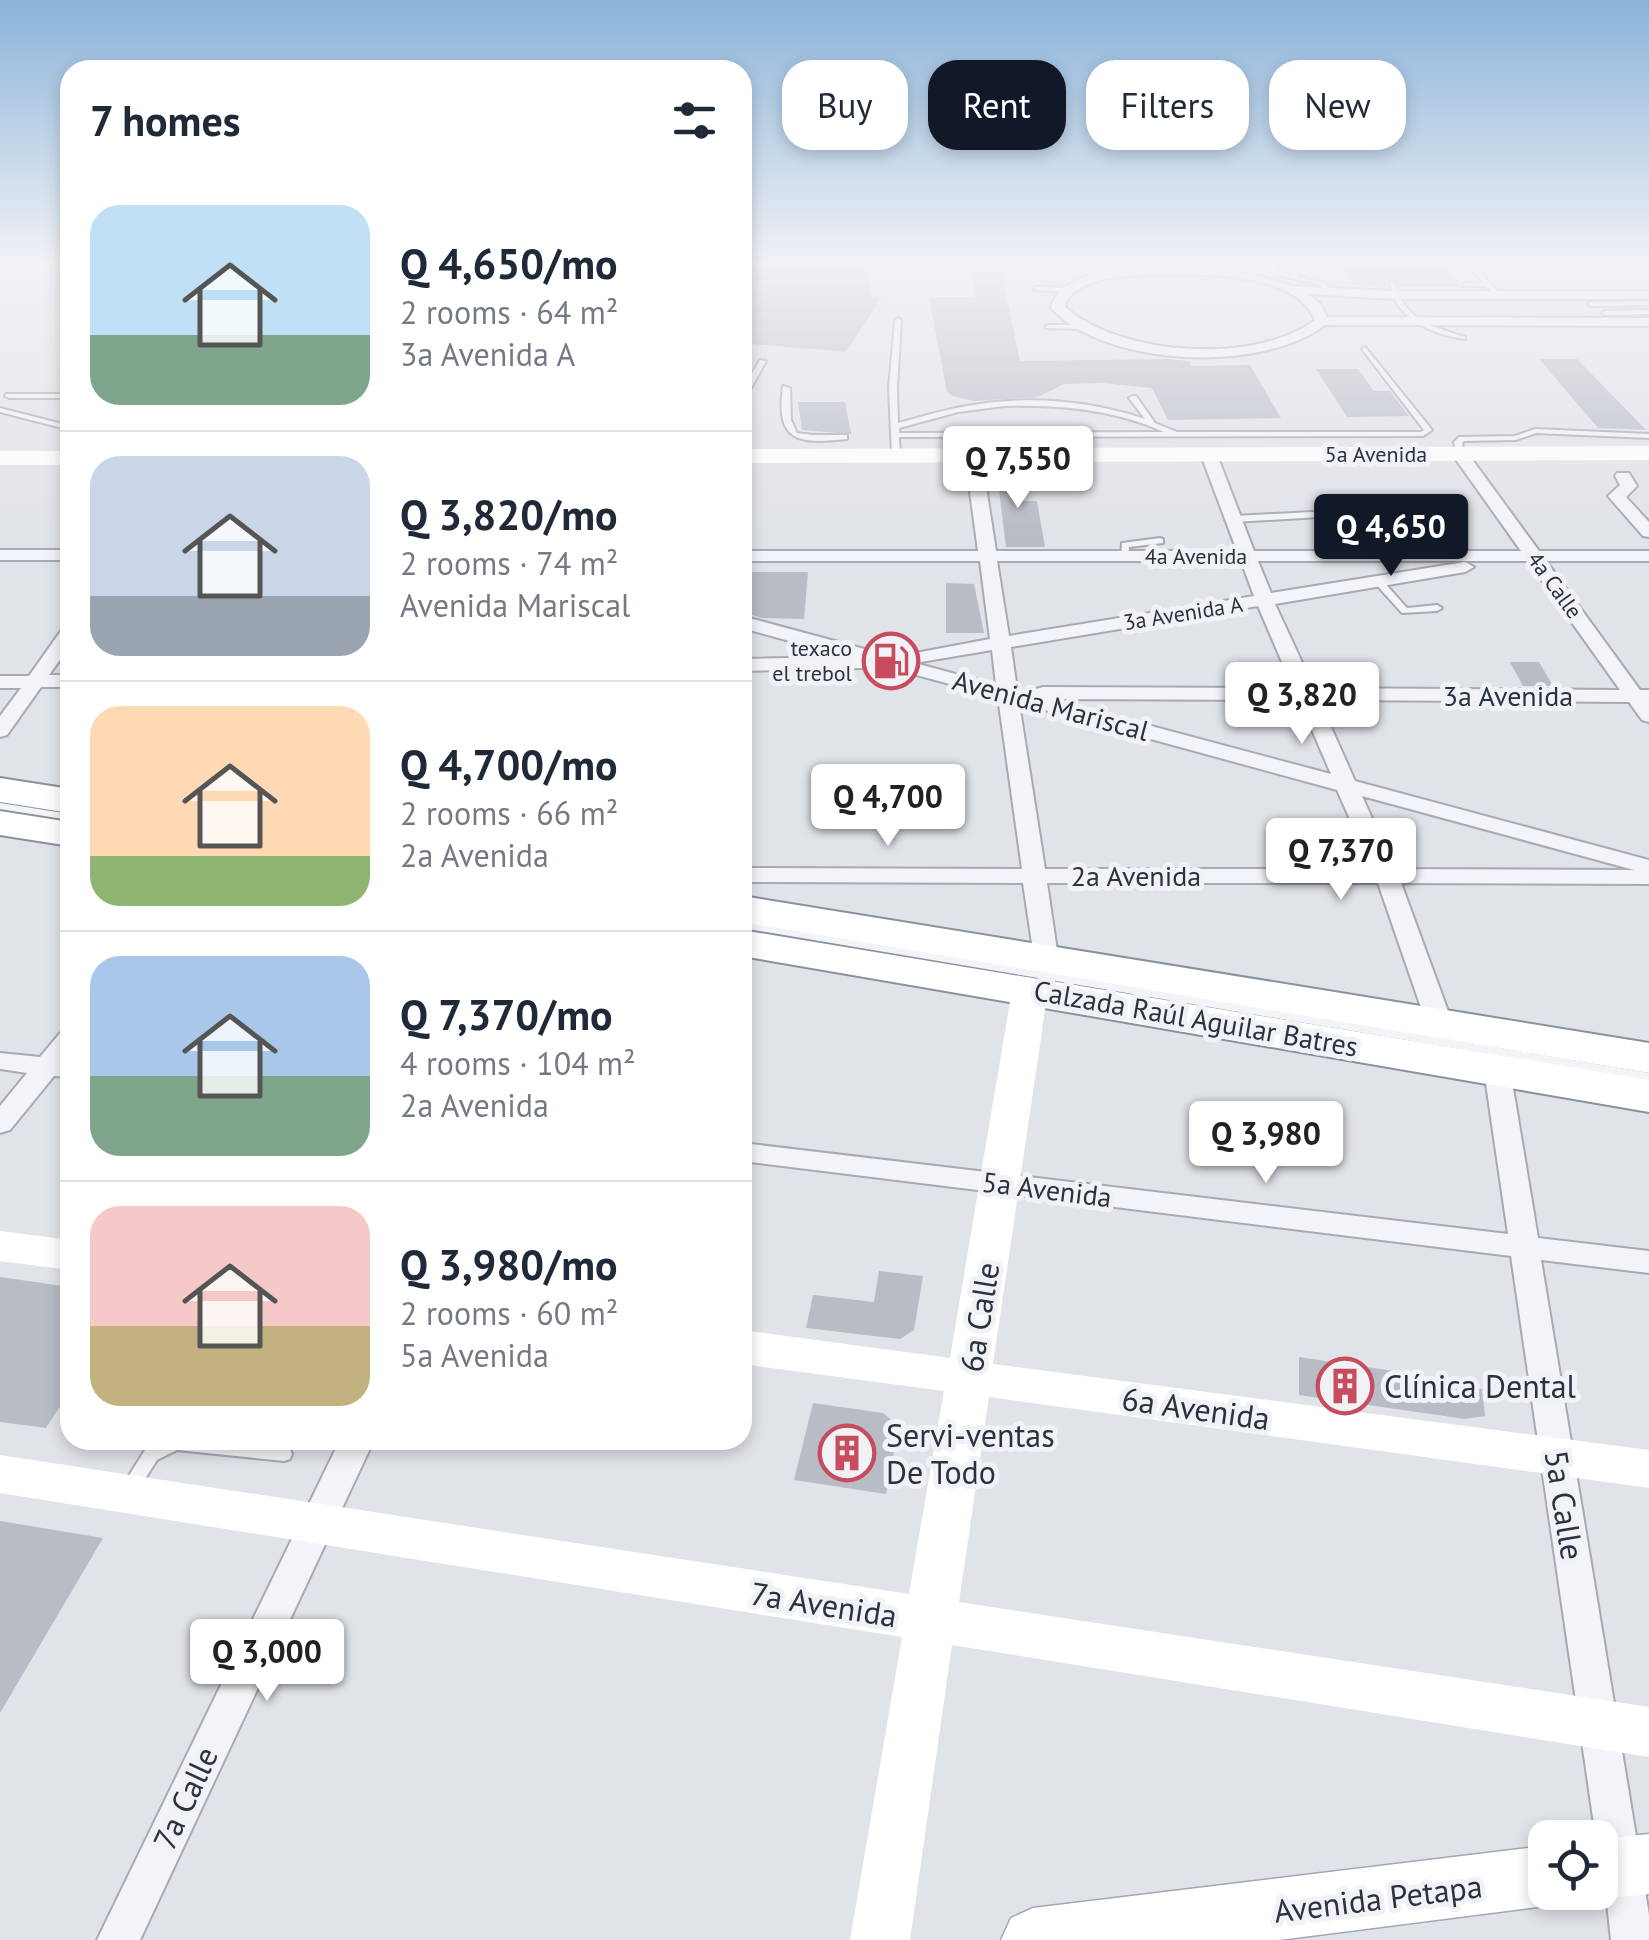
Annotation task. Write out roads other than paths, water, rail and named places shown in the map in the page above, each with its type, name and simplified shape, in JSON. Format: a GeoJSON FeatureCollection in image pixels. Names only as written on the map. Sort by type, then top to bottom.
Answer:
{"type":"FeatureCollection","features":[{"type":"Feature","properties":{"kind":"highway"},"geometry":{"type":"LineString","coordinates":[[0,790],[60,800]]}},
{"type":"Feature","properties":{"kind":"highway"},"geometry":{"type":"LineString","coordinates":[[0,823],[60,832]]}},
{"type":"Feature","properties":{"kind":"highway","name":"Calzada Raúl Aguilar Batres"},"geometry":{"type":"LineString","coordinates":[[752,911],[1497,1070],[1649,1096]]}},
{"type":"Feature","properties":{"kind":"highway","name":"Calzada Raúl Aguilar Batres"},"geometry":{"type":"LineString","coordinates":[[752,943],[1440,1022],[1649,1058]]}},
{"type":"Feature","properties":{"kind":"main road","name":"Avenida Petapa"},"geometry":{"type":"LineString","coordinates":[[1032,1940],[1127,1935],[1528,1878]]}},
{"type":"Feature","properties":{"kind":"street","name":"5a Avenida"},"geometry":{"type":"LineString","coordinates":[[752,455],[895,439],[973,456],[1649,454]]}},
{"type":"Feature","properties":{"kind":"street","name":"4a Calle"},"geometry":{"type":"LineString","coordinates":[[1460,454],[1642,696],[1649,716]]}},
{"type":"Feature","properties":{"kind":"street"},"geometry":{"type":"LineString","coordinates":[[1209,455],[1264,600],[1387,877],[1440,1022]]}},
{"type":"Feature","properties":{"kind":"street","name":"6a Calle"},"geometry":{"type":"LineString","coordinates":[[880,1940],[999,1183],[1038,973],[1034,875],[973,456]]}},
{"type":"Feature","properties":{"kind":"street"},"geometry":{"type":"LineString","coordinates":[[0,458],[60,458]]}},
{"type":"Feature","properties":{"kind":"street"},"geometry":{"type":"LineString","coordinates":[[1623,476],[1629,486],[1616,496],[1649,532]]}},
{"type":"Feature","properties":{"kind":"street"},"geometry":{"type":"LineString","coordinates":[[0,555],[60,555]]}},
{"type":"Feature","properties":{"kind":"street","name":"4a Avenida"},"geometry":{"type":"LineString","coordinates":[[752,556],[1649,556]]}},
{"type":"Feature","properties":{"kind":"street","name":"3a Avenida A"},"geometry":{"type":"LineString","coordinates":[[891,662],[1534,556]]}},
{"type":"Feature","properties":{"kind":"street","name":"Avenida Mariscal"},"geometry":{"type":"LineString","coordinates":[[752,625],[1649,867]]}},
{"type":"Feature","properties":{"kind":"street"},"geometry":{"type":"LineString","coordinates":[[0,731],[60,646]]}},
{"type":"Feature","properties":{"kind":"street"},"geometry":{"type":"LineString","coordinates":[[752,664],[891,662]]}},
{"type":"Feature","properties":{"kind":"street"},"geometry":{"type":"LineString","coordinates":[[0,682],[60,681]]}},
{"type":"Feature","properties":{"kind":"street","name":"3a Avenida"},"geometry":{"type":"LineString","coordinates":[[1008,693],[1642,696]]}},
{"type":"Feature","properties":{"kind":"street","name":"2a Avenida"},"geometry":{"type":"LineString","coordinates":[[752,876],[1649,878]]}},
{"type":"Feature","properties":{"kind":"street"},"geometry":{"type":"LineString","coordinates":[[0,1061],[59,1068]]}},
{"type":"Feature","properties":{"kind":"street"},"geometry":{"type":"LineString","coordinates":[[0,1124],[59,1068]]}},
{"type":"Feature","properties":{"kind":"street","name":"5a Calle"},"geometry":{"type":"LineString","coordinates":[[1497,1070],[1632,1940]]}},
{"type":"Feature","properties":{"kind":"street","name":"5a Avenida"},"geometry":{"type":"LineString","coordinates":[[752,1153],[1649,1262]]}},
{"type":"Feature","properties":{"kind":"street"},"geometry":{"type":"LineString","coordinates":[[0,1246],[60,1254]]}},
{"type":"Feature","properties":{"kind":"street","name":"6a Avenida"},"geometry":{"type":"LineString","coordinates":[[752,1348],[1649,1469]]}},
{"type":"Feature","properties":{"kind":"street","name":"7a Calle"},"geometry":{"type":"LineString","coordinates":[[118,1940],[352,1450]]}},
{"type":"Feature","properties":{"kind":"street","name":"7a Avenida"},"geometry":{"type":"LineString","coordinates":[[0,1474],[1649,1732]]}},
{"type":"Feature","properties":{"kind":"lane"},"geometry":{"type":"LineString","coordinates":[[895,355],[895,439]]}},
{"type":"Feature","properties":{"kind":"lane"},"geometry":{"type":"LineString","coordinates":[[895,439],[1423,434],[1428,430],[1368,355]]}},
{"type":"Feature","properties":{"kind":"lane"},"geometry":{"type":"LineString","coordinates":[[752,379],[762,361]]}},
{"type":"Feature","properties":{"kind":"lane"},"geometry":{"type":"LineString","coordinates":[[786,388],[785,426],[789,432],[800,437],[844,437]]}},
{"type":"Feature","properties":{"kind":"lane"},"geometry":{"type":"LineString","coordinates":[[60,395],[6,392],[0,407],[60,425]]}},
{"type":"Feature","properties":{"kind":"lane"},"geometry":{"type":"LineString","coordinates":[[1133,398],[1152,424]]}},
{"type":"Feature","properties":{"kind":"lane"},"geometry":{"type":"LineString","coordinates":[[895,439],[966,408],[993,405],[1093,408],[1152,424],[1179,436]]}},
{"type":"Feature","properties":{"kind":"lane"},"geometry":{"type":"LineString","coordinates":[[1460,454],[1458,442],[1462,439],[1516,438],[1535,431],[1649,436]]}},
{"type":"Feature","properties":{"kind":"lane"},"geometry":{"type":"LineString","coordinates":[[1234,518],[1350,513]]}},
{"type":"Feature","properties":{"kind":"lane"},"geometry":{"type":"LineString","coordinates":[[1125,556],[1125,545],[1131,542],[1160,541]]}},
{"type":"Feature","properties":{"kind":"lane"},"geometry":{"type":"LineString","coordinates":[[1378,581],[1405,611],[1438,608]]}},
{"type":"Feature","properties":{"kind":"lane"},"geometry":{"type":"LineString","coordinates":[[0,806],[60,815]]}},
{"type":"Feature","properties":{"kind":"lane"},"geometry":{"type":"LineString","coordinates":[[752,926],[1649,1077]]}},
{"type":"Feature","properties":{"kind":"lane"},"geometry":{"type":"LineString","coordinates":[[126,1494],[151,1455],[161,1450]]}},
{"type":"Feature","properties":{"kind":"lane"},"geometry":{"type":"LineString","coordinates":[[244,1450],[284,1454]]}},
{"type":"Feature","properties":{"kind":"place","name":"texaco el trebol"},"geometry":{"type":"Point","coordinates":[891,661]}},
{"type":"Feature","properties":{"kind":"place","name":"Clínica Dental"},"geometry":{"type":"Point","coordinates":[1345,1386]}},
{"type":"Feature","properties":{"kind":"place","name":"Servi-ventas De Todo"},"geometry":{"type":"Point","coordinates":[847,1453]}}]}
